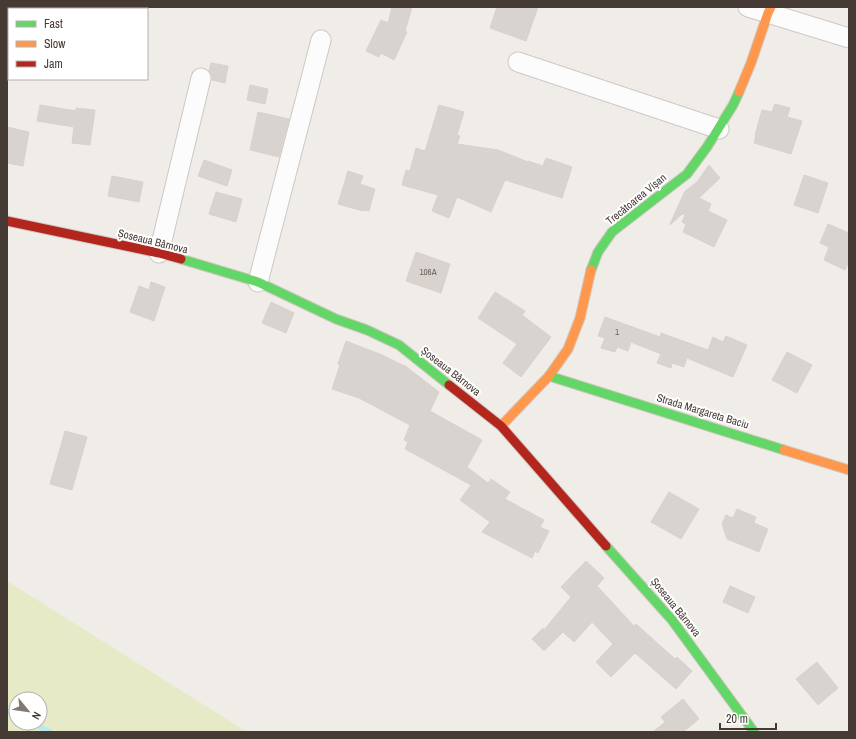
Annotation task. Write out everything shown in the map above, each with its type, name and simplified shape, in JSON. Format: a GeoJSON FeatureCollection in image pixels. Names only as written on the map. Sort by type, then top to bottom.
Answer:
{"type":"FeatureCollection","features":[{"type":"Feature","properties":{"kind":"main road","name":"Trecătoarea Vișan"},"geometry":{"type":"LineString","coordinates":[[502,426],[549,376],[568,349],[580,318],[590,273],[598,252],[612,232],[687,174],[708,147],[733,105],[748,70],[770,10]]}},
{"type":"Feature","properties":{"kind":"main road","name":"Șoseaua Bârnova"},"geometry":{"type":"LineString","coordinates":[[7,221],[158,253],[258,282],[399,345],[502,426],[672,620],[754,732]]}},
{"type":"Feature","properties":{"kind":"main road","name":"Strada Margareta Baciu"},"geometry":{"type":"LineString","coordinates":[[549,376],[849,470]]}},
{"type":"Feature","properties":{"kind":"street"},"geometry":{"type":"LineString","coordinates":[[748,7],[770,10],[849,38]]}},
{"type":"Feature","properties":{"kind":"street"},"geometry":{"type":"LineString","coordinates":[[258,282],[321,40]]}},
{"type":"Feature","properties":{"kind":"street"},"geometry":{"type":"LineString","coordinates":[[518,62],[719,128]]}},
{"type":"Feature","properties":{"kind":"street"},"geometry":{"type":"LineString","coordinates":[[158,253],[201,78]]}},
{"type":"Feature","properties":{"kind":"green space"},"geometry":{"type":"Polygon","coordinates":[[[7,581],[247,732],[7,732],[7,581]]]}},
{"type":"Feature","properties":{"kind":"building"},"geometry":{"type":"Polygon","coordinates":[[[392,7],[412,7],[405,31],[407,32],[394,60],[381,53],[379,57],[366,51],[381,20],[388,23],[392,7]]]}},
{"type":"Feature","properties":{"kind":"building"},"geometry":{"type":"Polygon","coordinates":[[[497,7],[538,7],[526,41],[490,28],[497,7]]]}},
{"type":"Feature","properties":{"kind":"building"},"geometry":{"type":"Polygon","coordinates":[[[211,63],[228,66],[225,83],[212,80],[212,75],[209,71],[211,63]]]}},
{"type":"Feature","properties":{"kind":"building"},"geometry":{"type":"Polygon","coordinates":[[[250,85],[268,89],[265,104],[247,100],[250,85]]]}},
{"type":"Feature","properties":{"kind":"building"},"geometry":{"type":"Polygon","coordinates":[[[775,104],[790,108],[787,117],[802,121],[791,154],[754,143],[762,110],[772,112],[775,104]]]}},
{"type":"Feature","properties":{"kind":"building"},"geometry":{"type":"Polygon","coordinates":[[[40,105],[76,111],[76,108],[95,110],[90,145],[72,143],[74,127],[37,121],[40,105]]]}},
{"type":"Feature","properties":{"kind":"building"},"geometry":{"type":"Polygon","coordinates":[[[439,105],[464,112],[457,135],[460,136],[457,144],[498,150],[528,162],[543,166],[546,158],[572,167],[562,198],[505,180],[491,212],[457,197],[449,218],[432,211],[438,195],[402,185],[406,170],[410,171],[416,148],[425,151],[439,105]]]}},
{"type":"Feature","properties":{"kind":"building"},"geometry":{"type":"Polygon","coordinates":[[[258,112],[289,119],[279,157],[250,150],[258,112]]]}},
{"type":"Feature","properties":{"kind":"building"},"geometry":{"type":"Polygon","coordinates":[[[7,127],[29,132],[23,166],[7,163],[7,127]]]}},
{"type":"Feature","properties":{"kind":"building"},"geometry":{"type":"Polygon","coordinates":[[[204,160],[232,170],[227,186],[198,176],[204,160]]]}},
{"type":"Feature","properties":{"kind":"building"},"geometry":{"type":"Polygon","coordinates":[[[709,165],[720,178],[699,198],[711,204],[708,211],[727,220],[714,247],[683,232],[686,224],[682,222],[685,215],[682,214],[670,225],[685,191],[697,182],[709,165]]]}},
{"type":"Feature","properties":{"kind":"building"},"geometry":{"type":"Polygon","coordinates":[[[348,171],[363,176],[360,184],[375,189],[369,211],[363,211],[338,204],[348,171]]]}},
{"type":"Feature","properties":{"kind":"building"},"geometry":{"type":"Polygon","coordinates":[[[804,175],[828,183],[818,213],[794,205],[804,175]]]}},
{"type":"Feature","properties":{"kind":"building"},"geometry":{"type":"Polygon","coordinates":[[[112,176],[143,182],[139,202],[108,196],[112,176]]]}},
{"type":"Feature","properties":{"kind":"building"},"geometry":{"type":"Polygon","coordinates":[[[216,192],[242,199],[236,222],[209,214],[216,192]]]}},
{"type":"Feature","properties":{"kind":"building"},"geometry":{"type":"Polygon","coordinates":[[[828,224],[849,233],[849,261],[845,270],[824,260],[829,247],[820,243],[828,224]]]}},
{"type":"Feature","properties":{"kind":"building"},"geometry":{"type":"Polygon","coordinates":[[[416,252],[450,264],[441,293],[406,281],[416,252]]]}},
{"type":"Feature","properties":{"kind":"building"},"geometry":{"type":"Polygon","coordinates":[[[151,282],[165,287],[154,321],[130,312],[139,286],[149,290],[151,282]]]}},
{"type":"Feature","properties":{"kind":"building"},"geometry":{"type":"Polygon","coordinates":[[[495,292],[525,311],[522,315],[551,337],[521,377],[503,363],[517,344],[478,318],[495,292]]]}},
{"type":"Feature","properties":{"kind":"building"},"geometry":{"type":"Polygon","coordinates":[[[271,302],[294,313],[286,333],[262,323],[271,302]]]}},
{"type":"Feature","properties":{"kind":"building"},"geometry":{"type":"Polygon","coordinates":[[[605,317],[660,337],[661,333],[708,350],[713,337],[723,342],[726,336],[747,345],[733,377],[687,358],[684,367],[672,363],[671,368],[657,363],[661,354],[631,342],[628,351],[617,347],[615,352],[601,348],[605,338],[598,336],[605,317]]]}},
{"type":"Feature","properties":{"kind":"building"},"geometry":{"type":"Polygon","coordinates":[[[346,341],[404,365],[439,392],[430,411],[482,440],[467,467],[488,483],[491,479],[510,492],[505,499],[544,520],[540,527],[549,531],[538,553],[535,551],[532,558],[482,532],[490,522],[460,500],[471,485],[405,449],[408,442],[404,440],[410,425],[359,398],[332,389],[340,365],[338,364],[346,341]]]}},
{"type":"Feature","properties":{"kind":"building"},"geometry":{"type":"Polygon","coordinates":[[[787,352],[812,365],[797,393],[772,380],[787,352]]]}},
{"type":"Feature","properties":{"kind":"building"},"geometry":{"type":"Polygon","coordinates":[[[65,431],[87,437],[72,490],[50,484],[65,431]]]}},
{"type":"Feature","properties":{"kind":"building"},"geometry":{"type":"Polygon","coordinates":[[[669,492],[699,509],[681,539],[651,522],[669,492]]]}},
{"type":"Feature","properties":{"kind":"building"},"geometry":{"type":"Polygon","coordinates":[[[737,509],[756,517],[754,523],[768,529],[759,552],[727,539],[722,524],[726,515],[733,518],[737,509]]]}},
{"type":"Feature","properties":{"kind":"building"},"geometry":{"type":"Polygon","coordinates":[[[586,561],[604,578],[597,586],[634,626],[636,624],[675,659],[677,657],[692,671],[676,689],[635,653],[611,677],[596,662],[613,644],[592,622],[574,642],[563,632],[544,651],[532,639],[543,628],[544,630],[571,597],[561,587],[586,561]]]}},
{"type":"Feature","properties":{"kind":"building"},"geometry":{"type":"Polygon","coordinates":[[[730,586],[755,597],[748,613],[723,602],[730,586]]]}},
{"type":"Feature","properties":{"kind":"building"},"geometry":{"type":"Polygon","coordinates":[[[817,662],[838,688],[818,705],[796,679],[817,662]]]}},
{"type":"Feature","properties":{"kind":"building"},"geometry":{"type":"Polygon","coordinates":[[[683,699],[699,719],[683,732],[653,732],[665,722],[661,717],[683,699]]]}},
{"type":"Feature","properties":{"kind":"traffic: fast"},"geometry":{"type":"LineString","coordinates":[[591,270],[598,252],[612,232],[687,174],[707,147],[733,105],[739,92]]}},
{"type":"Feature","properties":{"kind":"traffic: fast"},"geometry":{"type":"LineString","coordinates":[[181,259],[258,282],[336,319],[367,330],[399,345],[449,385]]}},
{"type":"Feature","properties":{"kind":"traffic: fast"},"geometry":{"type":"LineString","coordinates":[[549,376],[784,450]]}},
{"type":"Feature","properties":{"kind":"traffic: fast"},"geometry":{"type":"LineString","coordinates":[[606,546],[672,620],[754,732]]}},
{"type":"Feature","properties":{"kind":"traffic: slow"},"geometry":{"type":"LineString","coordinates":[[739,92],[771,7]]}},
{"type":"Feature","properties":{"kind":"traffic: slow"},"geometry":{"type":"LineString","coordinates":[[501,426],[549,376],[568,349],[580,318],[591,270]]}},
{"type":"Feature","properties":{"kind":"traffic: slow"},"geometry":{"type":"LineString","coordinates":[[784,450],[849,470]]}},
{"type":"Feature","properties":{"kind":"traffic: jam"},"geometry":{"type":"LineString","coordinates":[[7,221],[181,259]]}},
{"type":"Feature","properties":{"kind":"traffic: jam"},"geometry":{"type":"LineString","coordinates":[[449,385],[501,426],[606,546]]}}]}
